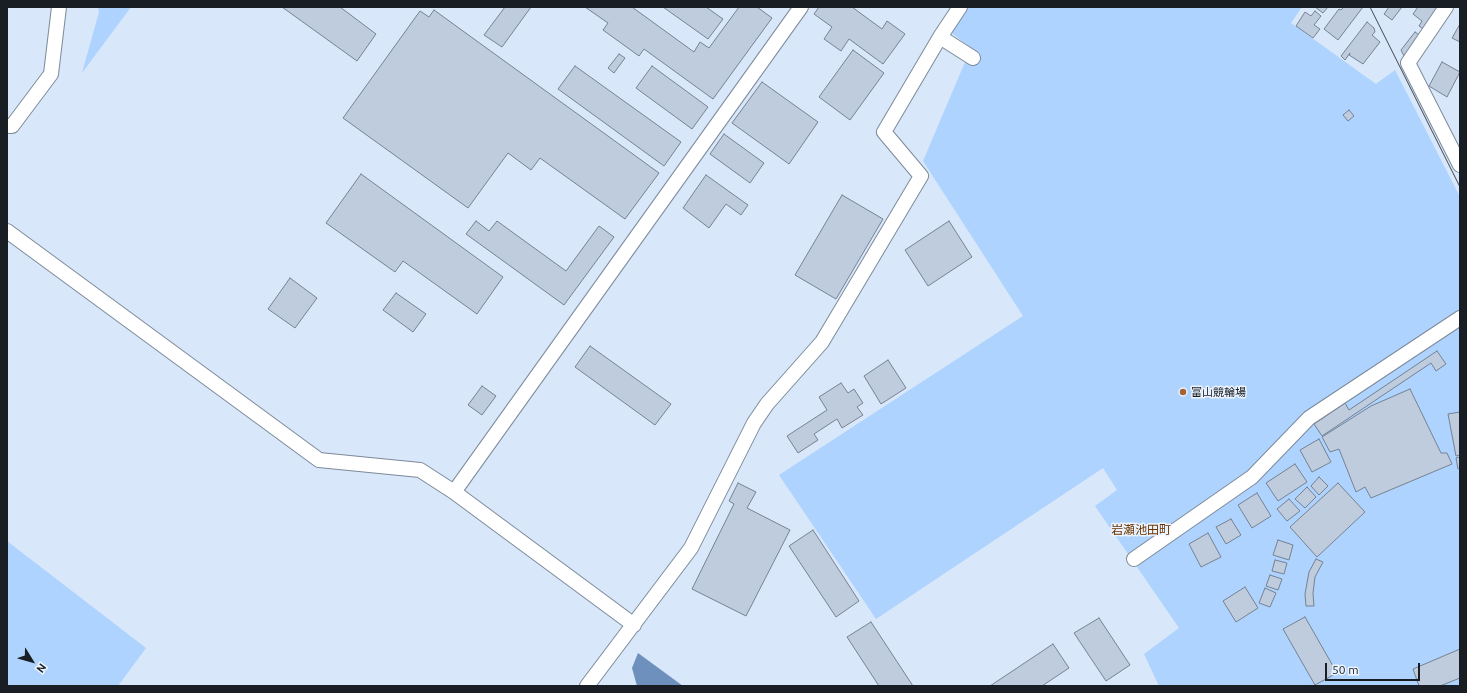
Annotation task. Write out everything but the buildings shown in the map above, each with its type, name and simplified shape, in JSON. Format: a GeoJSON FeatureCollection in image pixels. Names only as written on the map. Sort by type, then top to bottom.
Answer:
{"type":"FeatureCollection","features":[{"type":"Feature","properties":{"kind":"street"},"geometry":{"type":"LineString","coordinates":[[7,126],[12,126],[51,74],[58,7]]}},
{"type":"Feature","properties":{"kind":"street"},"geometry":{"type":"LineString","coordinates":[[454,492],[801,7]]}},
{"type":"Feature","properties":{"kind":"street"},"geometry":{"type":"LineString","coordinates":[[587,686],[690,548],[747,434],[767,404],[822,342],[921,176],[884,132],[940,37],[960,7]]}},
{"type":"Feature","properties":{"kind":"street"},"geometry":{"type":"LineString","coordinates":[[1446,7],[1408,63],[1460,165]]}},
{"type":"Feature","properties":{"kind":"street"},"geometry":{"type":"LineString","coordinates":[[940,37],[973,58]]}},
{"type":"Feature","properties":{"kind":"street"},"geometry":{"type":"LineString","coordinates":[[7,231],[319,460],[420,470],[454,492],[634,625]]}},
{"type":"Feature","properties":{"kind":"street"},"geometry":{"type":"LineString","coordinates":[[1134,559],[1252,477],[1309,418],[1460,318]]}},
{"type":"Feature","properties":{"kind":"shaded area"},"geometry":{"type":"Polygon","coordinates":[[[98,7],[131,7],[82,73],[99,12],[98,7]]]}},
{"type":"Feature","properties":{"kind":"shaded area","name":"富山競輪場"},"geometry":{"type":"Polygon","coordinates":[[[967,7],[1302,7],[1291,23],[1376,84],[1395,70],[1460,197],[1460,686],[1159,686],[1144,654],[1179,628],[1095,506],[1117,490],[1103,468],[876,619],[779,475],[1023,316],[923,161],[971,48],[949,31],[967,7]]]}},
{"type":"Feature","properties":{"kind":"shaded area"},"geometry":{"type":"Polygon","coordinates":[[[7,541],[146,648],[118,686],[7,686],[7,541]]]}},
{"type":"Feature","properties":{"kind":"shaded area"},"geometry":{"type":"Polygon","coordinates":[[[638,653],[683,686],[637,686],[632,668],[638,653]]]}},
{"type":"Feature","properties":{"kind":"tram line"},"geometry":{"type":"LineString","coordinates":[[1370,7],[1460,187]]}},
{"type":"Feature","properties":{"kind":"place","name":"富山競輪場"},"geometry":{"type":"Point","coordinates":[1183,392]}},
{"type":"Feature","properties":{"kind":"district","name":"岩瀬池田町"},"geometry":{"type":"Point","coordinates":[1141,530]}}]}
